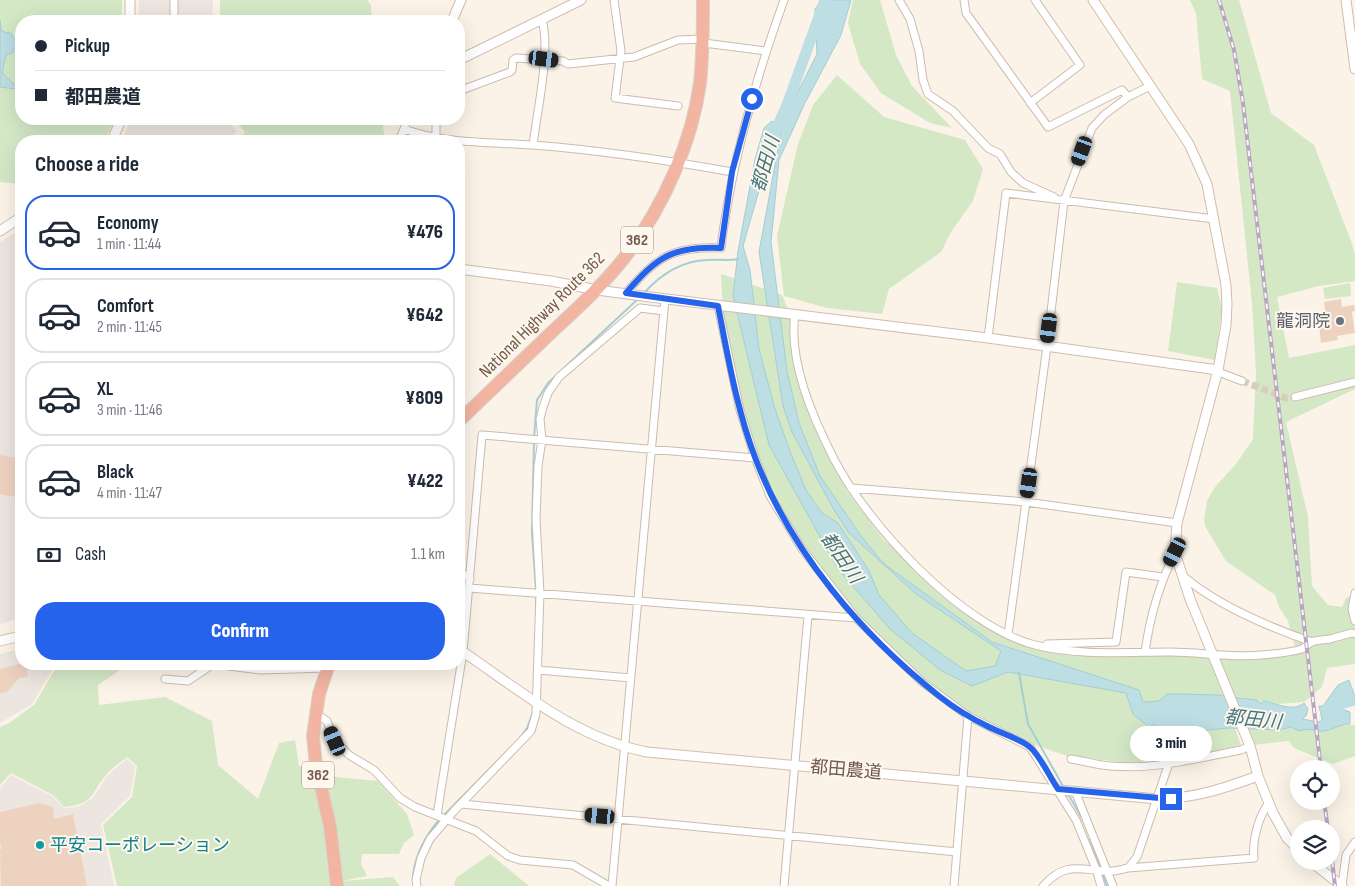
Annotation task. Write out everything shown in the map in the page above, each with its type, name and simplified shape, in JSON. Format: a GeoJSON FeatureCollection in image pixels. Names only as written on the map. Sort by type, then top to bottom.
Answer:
{"type":"FeatureCollection","features":[{"type":"Feature","properties":{"kind":"highway","name":"National Highway Route 362"},"geometry":{"type":"LineString","coordinates":[[465,414],[596,290],[628,253],[650,219],[678,162],[690,126],[700,85],[704,41],[703,0]]}},
{"type":"Feature","properties":{"kind":"highway","name":"362"},"geometry":{"type":"LineString","coordinates":[[327,670],[319,694],[313,736],[316,765],[330,826],[337,886]]}},
{"type":"Feature","properties":{"kind":"street"},"geometry":{"type":"LineString","coordinates":[[130,0],[130,15]]}},
{"type":"Feature","properties":{"kind":"street"},"geometry":{"type":"LineString","coordinates":[[174,0],[174,15]]}},
{"type":"Feature","properties":{"kind":"street"},"geometry":{"type":"LineString","coordinates":[[455,15],[461,0]]}},
{"type":"Feature","properties":{"kind":"street"},"geometry":{"type":"LineString","coordinates":[[465,57],[581,0]]}},
{"type":"Feature","properties":{"kind":"street"},"geometry":{"type":"LineString","coordinates":[[614,0],[621,51],[615,98],[678,106]]}},
{"type":"Feature","properties":{"kind":"street"},"geometry":{"type":"LineString","coordinates":[[630,294],[659,259],[678,250],[700,247],[721,248],[732,172],[766,51],[784,0]]}},
{"type":"Feature","properties":{"kind":"street"},"geometry":{"type":"LineString","coordinates":[[899,0],[910,20],[919,51],[922,80],[928,94],[953,111],[988,148],[1000,154],[1010,172],[1023,183],[1064,201]]}},
{"type":"Feature","properties":{"kind":"street"},"geometry":{"type":"LineString","coordinates":[[964,0],[966,13],[1048,127],[1122,90],[1128,97]]}},
{"type":"Feature","properties":{"kind":"street"},"geometry":{"type":"LineString","coordinates":[[1093,0],[1196,157],[1207,184],[1226,285],[1227,304],[1218,370],[1177,523],[1175,552],[1163,577],[1145,652]]}},
{"type":"Feature","properties":{"kind":"street"},"geometry":{"type":"LineString","coordinates":[[1346,0],[1355,67]]}},
{"type":"Feature","properties":{"kind":"street"},"geometry":{"type":"LineString","coordinates":[[1030,103],[1080,65],[1037,1]]}},
{"type":"Feature","properties":{"kind":"street"},"geometry":{"type":"LineString","coordinates":[[532,145],[544,59],[546,32],[542,20]]}},
{"type":"Feature","properties":{"kind":"street"},"geometry":{"type":"LineString","coordinates":[[465,89],[510,72],[513,60],[516,58],[544,59],[568,64],[620,59],[649,52],[678,40],[704,41],[766,51]]}},
{"type":"Feature","properties":{"kind":"street"},"geometry":{"type":"LineString","coordinates":[[1008,635],[1047,346],[1064,201],[1088,134],[1104,115],[1128,97],[1150,86]]}},
{"type":"Feature","properties":{"kind":"street"},"geometry":{"type":"LineString","coordinates":[[402,135],[406,125]]}},
{"type":"Feature","properties":{"kind":"street"},"geometry":{"type":"LineString","coordinates":[[404,129],[420,135]]}},
{"type":"Feature","properties":{"kind":"street"},"geometry":{"type":"LineString","coordinates":[[465,141],[532,145],[678,162],[732,172]]}},
{"type":"Feature","properties":{"kind":"street"},"geometry":{"type":"LineString","coordinates":[[988,338],[1006,193],[1214,219]]}},
{"type":"Feature","properties":{"kind":"street"},"geometry":{"type":"LineString","coordinates":[[0,231],[15,221]]}},
{"type":"Feature","properties":{"kind":"street"},"geometry":{"type":"LineString","coordinates":[[465,270],[551,281],[596,290],[988,338],[1218,370],[1242,381]]}},
{"type":"Feature","properties":{"kind":"street"},"geometry":{"type":"LineString","coordinates":[[316,714],[327,721],[335,741],[349,755],[374,770],[400,798],[415,807],[476,831],[508,856],[520,860],[573,865],[611,886],[619,818],[665,299]]}},
{"type":"Feature","properties":{"kind":"street"},"geometry":{"type":"LineString","coordinates":[[720,306],[740,410],[755,458],[770,496],[789,530],[818,571],[856,618],[922,682],[968,716],[1030,747],[1058,789],[1102,870],[1113,886]]}},
{"type":"Feature","properties":{"kind":"street"},"geometry":{"type":"LineString","coordinates":[[442,817],[462,804],[532,731],[536,714],[538,670],[536,519],[541,440],[540,419],[548,393],[559,377],[640,308],[664,311]]}},
{"type":"Feature","properties":{"kind":"street"},"geometry":{"type":"LineString","coordinates":[[795,314],[794,339],[804,387],[828,448],[850,488],[873,519],[914,565],[962,606],[1008,635],[1033,645],[1075,651],[1229,656],[1260,655],[1304,648],[1312,642],[1352,633],[1355,634]]}},
{"type":"Feature","properties":{"kind":"street"},"geometry":{"type":"LineString","coordinates":[[1295,396],[1355,382]]}},
{"type":"Feature","properties":{"kind":"street"},"geometry":{"type":"LineString","coordinates":[[465,620],[482,435],[755,458]]}},
{"type":"Feature","properties":{"kind":"street"},"geometry":{"type":"LineString","coordinates":[[850,488],[1026,502],[1177,523]]}},
{"type":"Feature","properties":{"kind":"street"},"geometry":{"type":"LineString","coordinates":[[1175,552],[1250,746],[1258,776],[1269,803],[1290,841]]}},
{"type":"Feature","properties":{"kind":"street"},"geometry":{"type":"LineString","coordinates":[[1033,645],[1116,642],[1126,572],[1163,577]]}},
{"type":"Feature","properties":{"kind":"street"},"geometry":{"type":"LineString","coordinates":[[465,575],[470,579]]}},
{"type":"Feature","properties":{"kind":"street"},"geometry":{"type":"LineString","coordinates":[[1183,576],[1197,588],[1253,618],[1283,632],[1312,642]]}},
{"type":"Feature","properties":{"kind":"street"},"geometry":{"type":"LineString","coordinates":[[469,588],[808,616],[856,618]]}},
{"type":"Feature","properties":{"kind":"street"},"geometry":{"type":"LineString","coordinates":[[1355,593],[1352,609],[1355,621]]}},
{"type":"Feature","properties":{"kind":"street"},"geometry":{"type":"LineString","coordinates":[[784,886],[808,616]]}},
{"type":"Feature","properties":{"kind":"street"},"geometry":{"type":"LineString","coordinates":[[0,641],[15,637]]}},
{"type":"Feature","properties":{"kind":"street","name":"都田農道"},"geometry":{"type":"LineString","coordinates":[[465,654],[537,703],[598,738],[625,748],[647,752],[1158,799],[1184,798],[1219,790],[1258,776]]}},
{"type":"Feature","properties":{"kind":"street"},"geometry":{"type":"LineString","coordinates":[[165,679],[188,682],[205,670]]}},
{"type":"Feature","properties":{"kind":"street"},"geometry":{"type":"LineString","coordinates":[[417,886],[416,880],[421,858],[442,817],[459,670]]}},
{"type":"Feature","properties":{"kind":"street"},"geometry":{"type":"LineString","coordinates":[[538,670],[631,678]]}},
{"type":"Feature","properties":{"kind":"street"},"geometry":{"type":"LineString","coordinates":[[954,886],[968,716]]}},
{"type":"Feature","properties":{"kind":"street"},"geometry":{"type":"LineString","coordinates":[[1071,758],[1109,766],[1169,763],[1241,750],[1250,746]]}},
{"type":"Feature","properties":{"kind":"street"},"geometry":{"type":"LineString","coordinates":[[1128,868],[1137,857],[1169,763]]}},
{"type":"Feature","properties":{"kind":"street"},"geometry":{"type":"LineString","coordinates":[[1073,790],[1102,870],[1101,886]]}},
{"type":"Feature","properties":{"kind":"street"},"geometry":{"type":"LineString","coordinates":[[1043,886],[1053,875],[1061,871],[1081,867],[1102,870],[1254,858],[1254,839],[1264,809],[1269,803]]}},
{"type":"Feature","properties":{"kind":"street"},"geometry":{"type":"LineString","coordinates":[[462,804],[789,834],[957,852]]}},
{"type":"Feature","properties":{"kind":"street"},"geometry":{"type":"LineString","coordinates":[[1342,886],[1346,854],[1355,842]]}},
{"type":"Feature","properties":{"kind":"street"},"geometry":{"type":"LineString","coordinates":[[1322,870],[1342,886]]}},
{"type":"Feature","properties":{"kind":"shaded area"},"geometry":{"type":"Polygon","coordinates":[[[139,0],[213,0],[212,15],[138,15],[139,0]]]}},
{"type":"Feature","properties":{"kind":"shaded area"},"geometry":{"type":"Polygon","coordinates":[[[129,125],[231,125],[237,131],[234,135],[125,135],[129,125]]]}},
{"type":"Feature","properties":{"kind":"shaded area"},"geometry":{"type":"Polygon","coordinates":[[[15,233],[15,620],[0,624],[0,242],[15,233]]]}},
{"type":"Feature","properties":{"kind":"shaded area"},"geometry":{"type":"Polygon","coordinates":[[[15,650],[15,670],[52,670],[32,704],[0,723],[0,654],[15,650]]]}},
{"type":"Feature","properties":{"kind":"shaded area"},"geometry":{"type":"Polygon","coordinates":[[[127,759],[135,767],[130,796],[101,824],[114,886],[0,886],[0,789],[11,775],[52,796],[64,808],[78,807],[93,798],[108,775],[127,759]]]}},
{"type":"Feature","properties":{"kind":"green space"},"geometry":{"type":"Polygon","coordinates":[[[0,0],[122,0],[122,15],[15,15],[15,125],[112,125],[107,135],[15,135],[15,183],[0,182],[0,0]]]}},
{"type":"Feature","properties":{"kind":"green space"},"geometry":{"type":"Polygon","coordinates":[[[220,0],[367,0],[371,5],[372,15],[220,15],[220,0]]]}},
{"type":"Feature","properties":{"kind":"green space"},"geometry":{"type":"Polygon","coordinates":[[[853,0],[880,0],[896,55],[912,86],[952,128],[930,123],[881,93],[860,64],[848,23],[853,0]]]}},
{"type":"Feature","properties":{"kind":"green space"},"geometry":{"type":"Polygon","coordinates":[[[1190,0],[1239,0],[1271,113],[1314,145],[1355,255],[1355,281],[1319,286],[1277,297],[1289,358],[1355,345],[1355,389],[1286,422],[1308,517],[1312,586],[1328,605],[1342,607],[1346,598],[1355,595],[1355,664],[1327,668],[1322,687],[1304,702],[1277,704],[1234,696],[1220,659],[1265,658],[1296,651],[1288,621],[1279,607],[1275,595],[1226,561],[1206,528],[1204,520],[1207,501],[1215,487],[1236,464],[1253,439],[1256,373],[1252,304],[1230,91],[1202,79],[1196,13],[1190,0]]]}},
{"type":"Feature","properties":{"kind":"green space"},"geometry":{"type":"Polygon","coordinates":[[[837,75],[884,117],[965,140],[983,169],[973,201],[951,232],[941,252],[889,289],[882,314],[827,308],[784,296],[777,236],[798,144],[813,105],[837,75]]]}},
{"type":"Feature","properties":{"kind":"green space"},"geometry":{"type":"Polygon","coordinates":[[[239,125],[383,125],[384,135],[242,135],[245,132],[239,125]]]}},
{"type":"Feature","properties":{"kind":"green space"},"geometry":{"type":"Polygon","coordinates":[[[721,274],[782,295],[790,314],[809,409],[847,491],[883,539],[938,587],[967,609],[1025,642],[1043,649],[1209,656],[1241,745],[1189,757],[1129,763],[1067,756],[1007,735],[954,703],[915,674],[855,614],[819,567],[782,512],[765,477],[754,450],[733,370],[723,314],[721,274]]]}},
{"type":"Feature","properties":{"kind":"green space"},"geometry":{"type":"Polygon","coordinates":[[[1177,282],[1217,288],[1222,308],[1215,360],[1168,351],[1177,282]]]}},
{"type":"Feature","properties":{"kind":"green space"},"geometry":{"type":"Polygon","coordinates":[[[1350,283],[1351,296],[1325,299],[1323,288],[1350,283]]]}},
{"type":"Feature","properties":{"kind":"green space"},"geometry":{"type":"Polygon","coordinates":[[[54,670],[120,670],[98,685],[99,705],[165,697],[212,721],[218,765],[258,799],[279,743],[295,740],[299,766],[336,777],[378,781],[407,814],[414,835],[404,843],[399,854],[362,854],[361,864],[367,876],[342,881],[393,877],[400,886],[117,886],[103,825],[132,797],[137,766],[127,757],[108,772],[87,801],[74,806],[64,807],[53,795],[11,773],[0,785],[0,727],[9,723],[34,705],[54,670]]]}},
{"type":"Feature","properties":{"kind":"green space"},"geometry":{"type":"Polygon","coordinates":[[[1355,725],[1355,756],[1340,761],[1323,760],[1294,748],[1289,741],[1253,745],[1247,729],[1355,725]]]}},
{"type":"Feature","properties":{"kind":"green space"},"geometry":{"type":"Polygon","coordinates":[[[490,854],[529,886],[454,886],[456,878],[490,854]]]}},
{"type":"Feature","properties":{"kind":"water"},"geometry":{"type":"Polygon","coordinates":[[[822,0],[851,0],[841,35],[804,105],[779,160],[771,242],[787,371],[799,423],[820,476],[861,536],[884,564],[992,642],[1139,690],[1143,702],[1159,701],[1167,694],[1182,694],[1217,695],[1256,700],[1261,703],[1264,701],[1290,707],[1300,706],[1304,703],[1308,709],[1306,716],[1302,719],[1319,722],[1322,719],[1319,706],[1323,706],[1338,685],[1349,680],[1355,697],[1342,705],[1342,709],[1350,712],[1350,724],[1323,731],[1305,729],[1299,731],[1291,727],[1278,730],[1229,728],[1169,734],[1153,724],[1150,728],[1133,714],[1126,693],[1008,672],[972,686],[940,670],[890,629],[838,569],[769,445],[733,296],[738,251],[755,159],[764,128],[772,121],[778,125],[743,246],[750,270],[759,349],[775,409],[791,454],[806,490],[822,513],[838,523],[869,571],[879,595],[912,633],[966,671],[995,666],[1001,651],[916,594],[849,533],[834,510],[792,432],[783,406],[759,252],[783,121],[817,54],[815,9],[822,0]]]}},
{"type":"Feature","properties":{"kind":"water"},"geometry":{"type":"Polygon","coordinates":[[[0,20],[1,30],[6,33],[10,32],[15,40],[15,47],[12,53],[6,55],[2,73],[15,85],[15,89],[0,87],[0,20]]]}},
{"type":"Feature","properties":{"kind":"building","name":"龍洞院"},"geometry":{"type":"Polygon","coordinates":[[[1341,299],[1342,307],[1354,305],[1355,311],[1352,312],[1355,333],[1337,336],[1338,340],[1321,343],[1319,326],[1327,325],[1324,302],[1341,299]]]}},
{"type":"Feature","properties":{"kind":"building"},"geometry":{"type":"Polygon","coordinates":[[[0,455],[15,458],[15,497],[0,494],[0,455]]]}},
{"type":"Feature","properties":{"kind":"building"},"geometry":{"type":"Polygon","coordinates":[[[15,665],[15,670],[27,670],[28,676],[19,678],[7,692],[0,693],[0,669],[15,665]]]}},
{"type":"Feature","properties":{"kind":"building","name":"平安コーポレーション"},"geometry":{"type":"Polygon","coordinates":[[[39,803],[53,807],[54,819],[73,814],[87,886],[1,886],[0,812],[39,803]]]}},
{"type":"Feature","properties":{"kind":"waterway","name":"都田川"},"geometry":{"type":"LineString","coordinates":[[772,139],[787,105],[825,0]]}},
{"type":"Feature","properties":{"kind":"waterway"},"geometry":{"type":"LineString","coordinates":[[644,293],[657,280],[680,266],[698,261],[738,259]]}},
{"type":"Feature","properties":{"kind":"waterway"},"geometry":{"type":"LineString","coordinates":[[534,438],[537,400],[548,383],[639,298]]}},
{"type":"Feature","properties":{"kind":"waterway"},"geometry":{"type":"LineString","coordinates":[[534,443],[532,533],[536,590]]}},
{"type":"Feature","properties":{"kind":"waterway"},"geometry":{"type":"LineString","coordinates":[[536,595],[536,618]]}},
{"type":"Feature","properties":{"kind":"waterway"},"geometry":{"type":"LineString","coordinates":[[1019,673],[1028,724],[1064,788]]}},
{"type":"Feature","properties":{"kind":"waterway","name":"都田川"},"geometry":{"type":"LineString","coordinates":[[1336,705],[1355,700]]}},
{"type":"Feature","properties":{"kind":"waterway"},"geometry":{"type":"LineString","coordinates":[[444,815],[519,739],[527,728],[533,712]]}},
{"type":"Feature","properties":{"kind":"waterway"},"geometry":{"type":"LineString","coordinates":[[1068,794],[1083,820]]}},
{"type":"Feature","properties":{"kind":"waterway"},"geometry":{"type":"LineString","coordinates":[[413,876],[416,860],[422,845],[441,818]]}},
{"type":"Feature","properties":{"kind":"waterway"},"geometry":{"type":"LineString","coordinates":[[1090,839],[1107,886]]}},
{"type":"Feature","properties":{"kind":"tunnel"},"geometry":{"type":"LineString","coordinates":[[1242,381],[1286,398],[1295,397]]}},
{"type":"Feature","properties":{"kind":"railway"},"geometry":{"type":"LineString","coordinates":[[1219,0],[1234,50],[1243,103],[1320,760]]}},
{"type":"Feature","properties":{"kind":"railway"},"geometry":{"type":"LineString","coordinates":[[1325,810],[1327,820]]}},
{"type":"Feature","properties":{"kind":"railway"},"geometry":{"type":"LineString","coordinates":[[1333,870],[1335,886]]}},
{"type":"Feature","properties":{"kind":"place","name":"龍洞院"},"geometry":{"type":"Point","coordinates":[1340,321]}},
{"type":"Feature","properties":{"kind":"place","name":"平安コーポレーション"},"geometry":{"type":"Point","coordinates":[40,845]}},
{"type":"Feature","properties":{"kind":"route"},"geometry":{"type":"LineString","coordinates":[[752,99],[732,172],[721,248],[700,247],[678,250],[659,259],[640,276],[626,293],[718,306],[740,410],[755,458],[770,496],[789,530],[818,571],[856,618],[889,652],[940,697],[968,716],[1030,747],[1058,789],[1171,799]]}}]}
